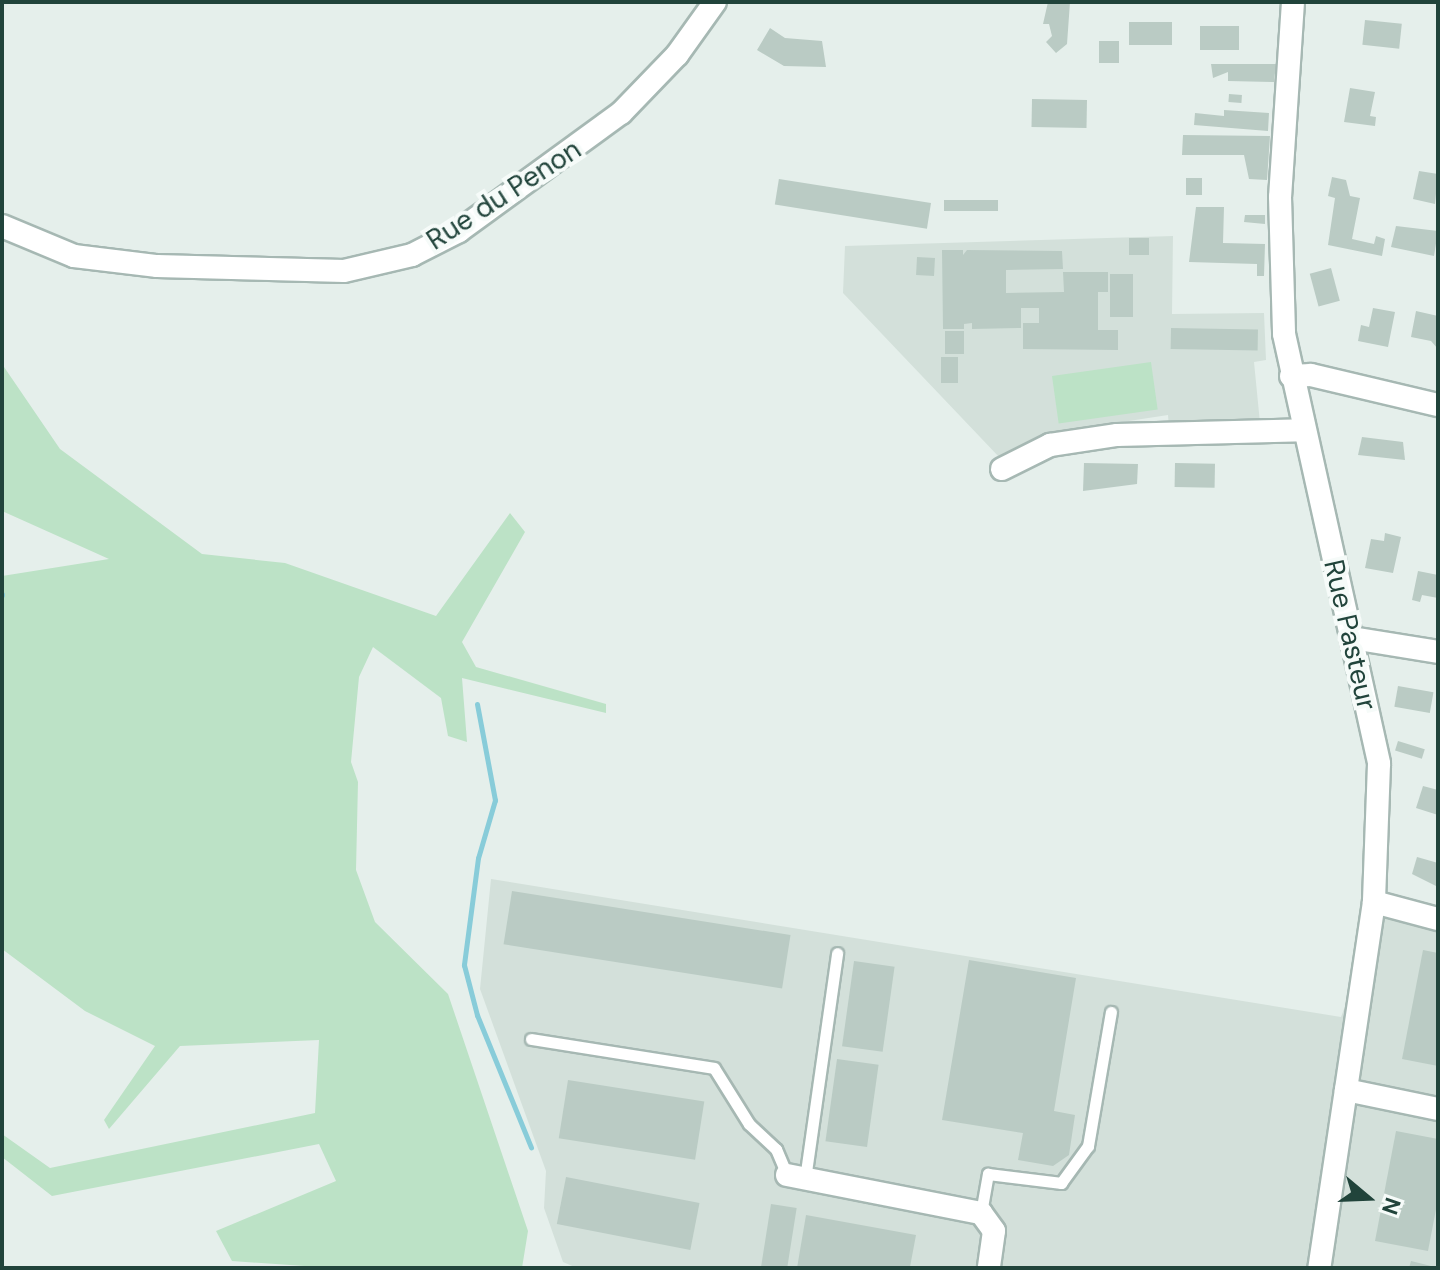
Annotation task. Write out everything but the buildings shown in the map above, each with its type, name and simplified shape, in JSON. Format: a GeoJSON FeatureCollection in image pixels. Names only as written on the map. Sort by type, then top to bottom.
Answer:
{"type":"FeatureCollection","features":[{"type":"Feature","properties":{"kind":"street","name":"Rue du Penon"},"geometry":{"type":"LineString","coordinates":[[2,226],[74,256],[157,266],[344,271],[412,255],[459,231],[621,113],[677,55],[715,2]]}},
{"type":"Feature","properties":{"kind":"street","name":"Rue Pasteur"},"geometry":{"type":"LineString","coordinates":[[1293,2],[1279,265],[1291,376],[1379,764],[1374,902],[1319,1268]]}},
{"type":"Feature","properties":{"kind":"street"},"geometry":{"type":"LineString","coordinates":[[1291,376],[1311,375],[1438,405]]}},
{"type":"Feature","properties":{"kind":"street"},"geometry":{"type":"LineString","coordinates":[[1002,469],[1050,445],[1117,435],[1303,430]]}},
{"type":"Feature","properties":{"kind":"street"},"geometry":{"type":"LineString","coordinates":[[1352,638],[1438,652]]}},
{"type":"Feature","properties":{"kind":"street"},"geometry":{"type":"LineString","coordinates":[[1374,902],[1438,919]]}},
{"type":"Feature","properties":{"kind":"street"},"geometry":{"type":"LineString","coordinates":[[1346,1090],[1438,1109]]}},
{"type":"Feature","properties":{"kind":"street"},"geometry":{"type":"LineString","coordinates":[[796,1177],[981,1213],[994,1231],[989,1268]]}},
{"type":"Feature","properties":{"kind":"lane"},"geometry":{"type":"LineString","coordinates":[[796,1177],[837,953]]}},
{"type":"Feature","properties":{"kind":"lane"},"geometry":{"type":"LineString","coordinates":[[981,1213],[988,1174],[1061,1183],[1088,1146],[1111,1012]]}},
{"type":"Feature","properties":{"kind":"lane"},"geometry":{"type":"LineString","coordinates":[[531,1039],[714,1068],[749,1124],[776,1149],[796,1177]]}},
{"type":"Feature","properties":{"kind":"shaded area"},"geometry":{"type":"Polygon","coordinates":[[[1173,236],[1172,314],[1264,313],[1266,360],[1254,362],[1260,423],[1169,428],[1168,415],[1050,433],[1000,458],[843,293],[845,246],[1173,236]]]}},
{"type":"Feature","properties":{"kind":"shaded area"},"geometry":{"type":"Polygon","coordinates":[[[491,879],[1341,1017],[1382,908],[1438,925],[1438,1268],[577,1268],[563,1262],[544,1208],[546,1171],[480,989],[491,879]]]}},
{"type":"Feature","properties":{"kind":"green space"},"geometry":{"type":"Polygon","coordinates":[[[1151,362],[1158,410],[1059,423],[1052,376],[1151,362]]]}},
{"type":"Feature","properties":{"kind":"green space"},"geometry":{"type":"Polygon","coordinates":[[[2,364],[60,449],[202,554],[285,563],[436,616],[510,513],[525,532],[462,642],[476,667],[606,704],[606,713],[462,678],[467,742],[448,736],[441,698],[373,647],[359,677],[351,762],[358,782],[356,870],[375,922],[448,994],[528,1231],[522,1268],[333,1268],[232,1261],[216,1231],[336,1181],[319,1144],[52,1196],[2,1157],[2,1134],[50,1168],[315,1113],[319,1040],[180,1046],[109,1129],[104,1120],[155,1046],[85,1011],[2,949],[2,576],[109,559],[2,511],[2,364]]]}},
{"type":"Feature","properties":{"kind":"waterway"},"geometry":{"type":"LineString","coordinates":[[477,704],[495,800],[478,858],[464,965],[477,1015],[531,1147]]}}]}
